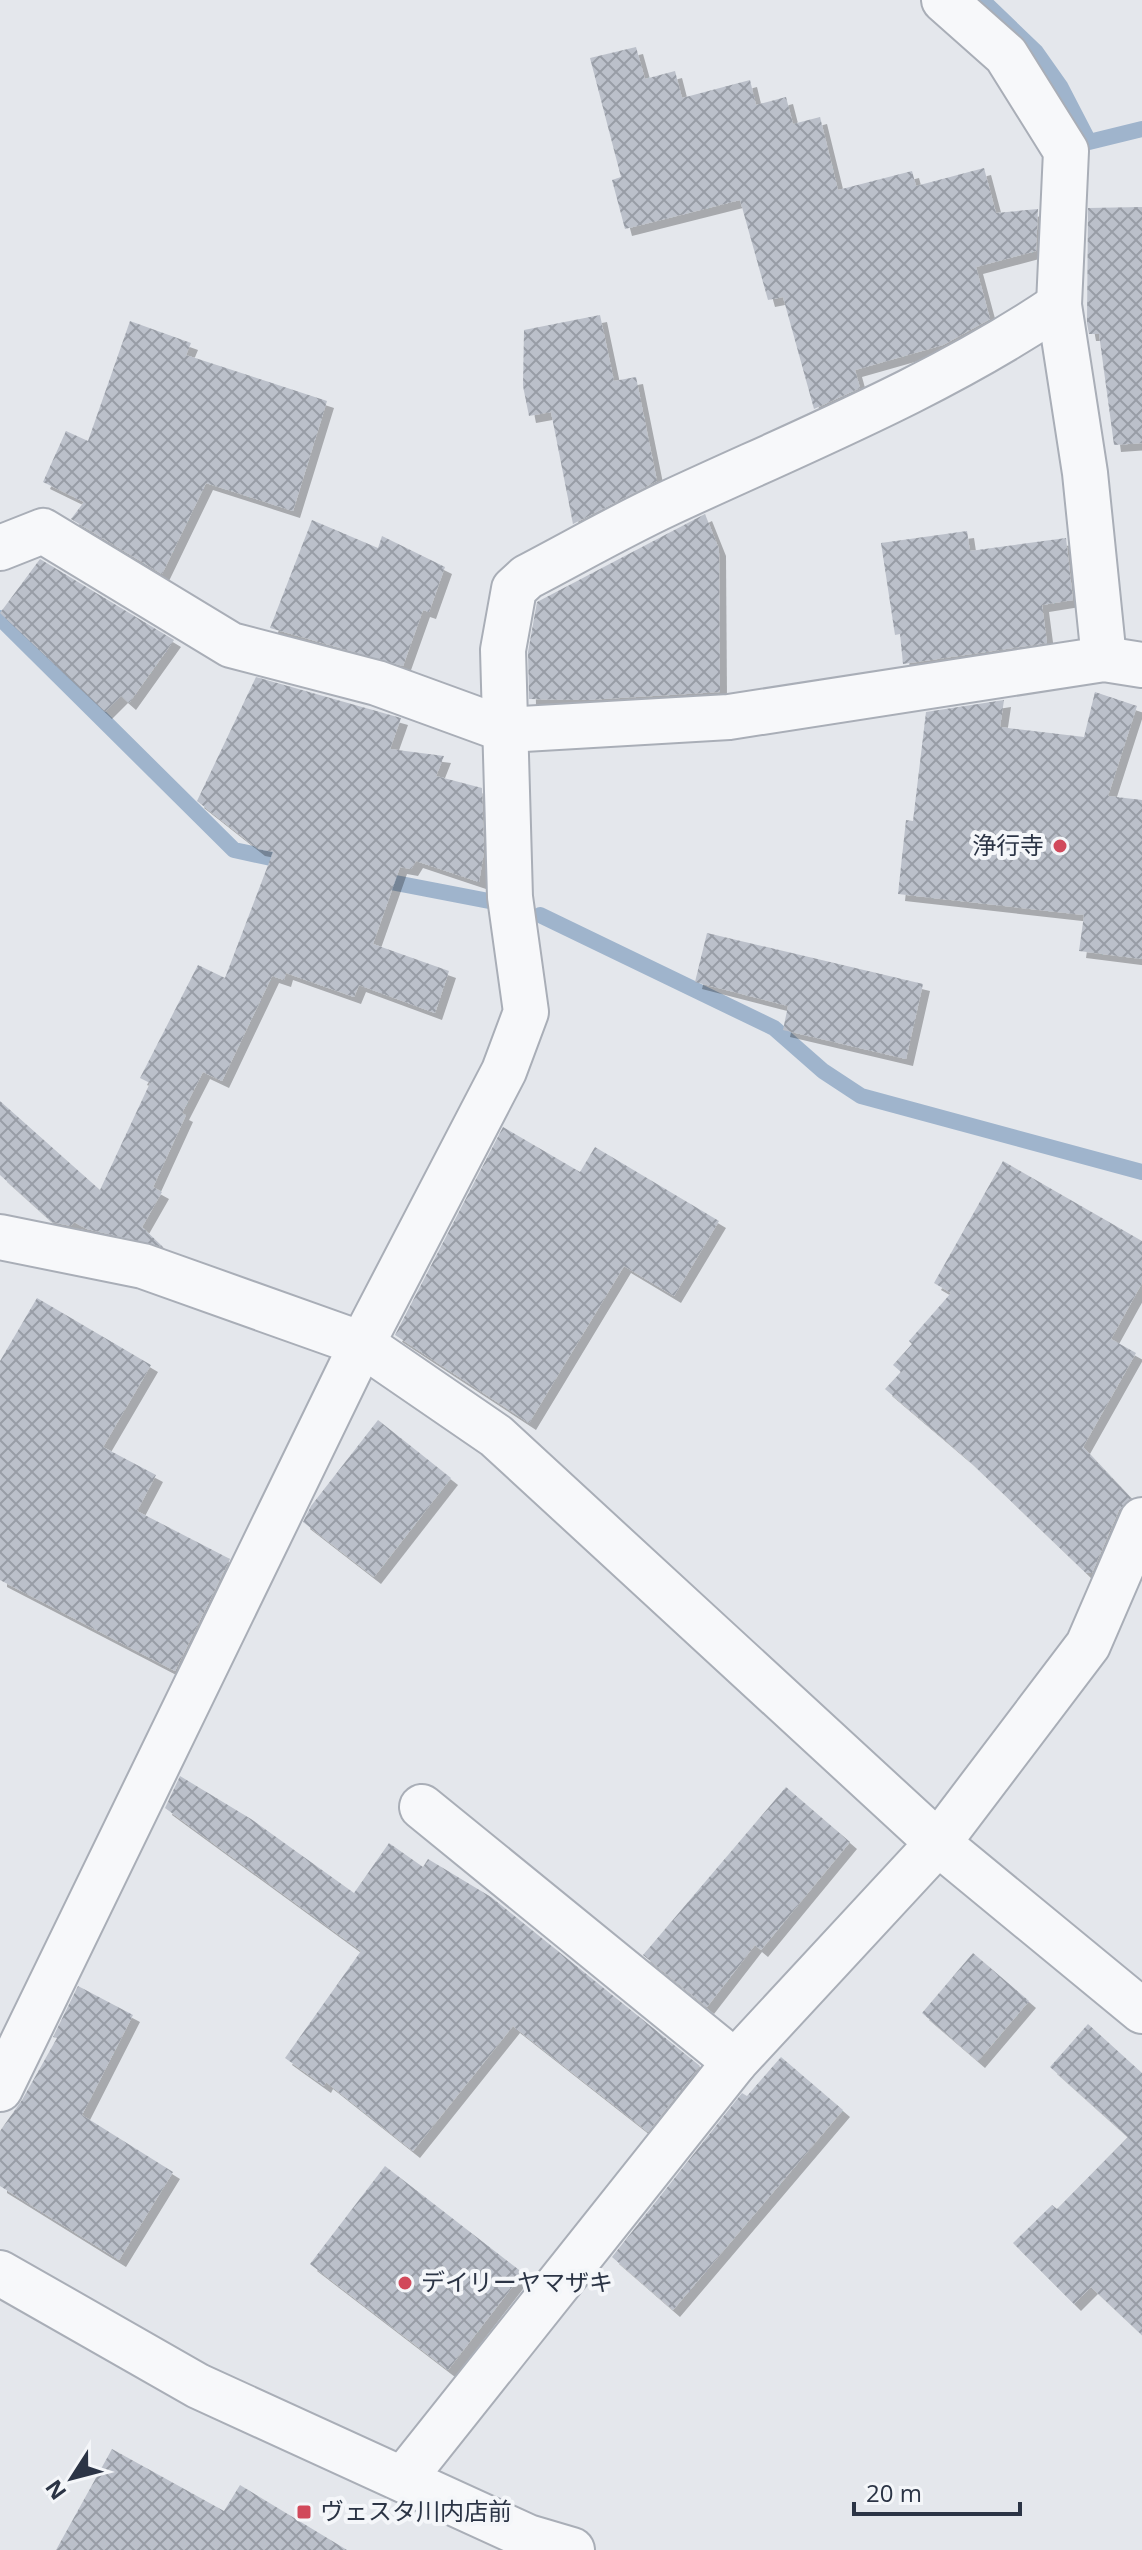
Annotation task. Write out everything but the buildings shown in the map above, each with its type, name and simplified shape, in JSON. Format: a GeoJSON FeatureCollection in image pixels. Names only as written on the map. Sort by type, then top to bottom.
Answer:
{"type":"FeatureCollection","features":[{"type":"Feature","properties":{"kind":"street"},"geometry":{"type":"LineString","coordinates":[[0,548],[43,531],[231,645],[377,683],[506,730],[729,717],[1123,662],[1085,473],[1059,305],[1066,151],[1006,55],[944,0]]}},
{"type":"Feature","properties":{"kind":"street"},"geometry":{"type":"LineString","coordinates":[[0,2089],[362,1344],[504,1071],[526,1012],[510,897],[503,650],[514,589],[527,577],[666,504],[792,450],[1001,344],[1059,305]]}},
{"type":"Feature","properties":{"kind":"street"},"geometry":{"type":"LineString","coordinates":[[0,1237],[143,1266],[362,1344],[496,1436],[938,1843],[1142,2011]]}},
{"type":"Feature","properties":{"kind":"street"},"geometry":{"type":"LineString","coordinates":[[404,2478],[735,2062],[938,1843],[1088,1645],[1142,1520]]}},
{"type":"Feature","properties":{"kind":"street"},"geometry":{"type":"LineString","coordinates":[[422,1807],[735,2062]]}},
{"type":"Feature","properties":{"kind":"street"},"geometry":{"type":"LineString","coordinates":[[0,2273],[198,2386],[404,2478],[525,2543],[572,2550]]}},
{"type":"Feature","properties":{"kind":"waterway"},"geometry":{"type":"LineString","coordinates":[[982,0],[1036,52],[1060,86],[1089,142],[1142,129]]}},
{"type":"Feature","properties":{"kind":"waterway"},"geometry":{"type":"LineString","coordinates":[[0,618],[234,850],[290,862]]}},
{"type":"Feature","properties":{"kind":"waterway"},"geometry":{"type":"LineString","coordinates":[[375,879],[489,901]]}},
{"type":"Feature","properties":{"kind":"waterway"},"geometry":{"type":"LineString","coordinates":[[540,915],[774,1028],[823,1071],[861,1096],[1142,1172]]}},
{"type":"Feature","properties":{"kind":"place","name":"浄行寺"},"geometry":{"type":"Point","coordinates":[1060,846]}},
{"type":"Feature","properties":{"kind":"place","name":"デイリーヤマザキ"},"geometry":{"type":"Point","coordinates":[405,2283]}},
{"type":"Feature","properties":{"kind":"place","name":"ヴェスタ川内店前"},"geometry":{"type":"Point","coordinates":[304,2512]}}]}
